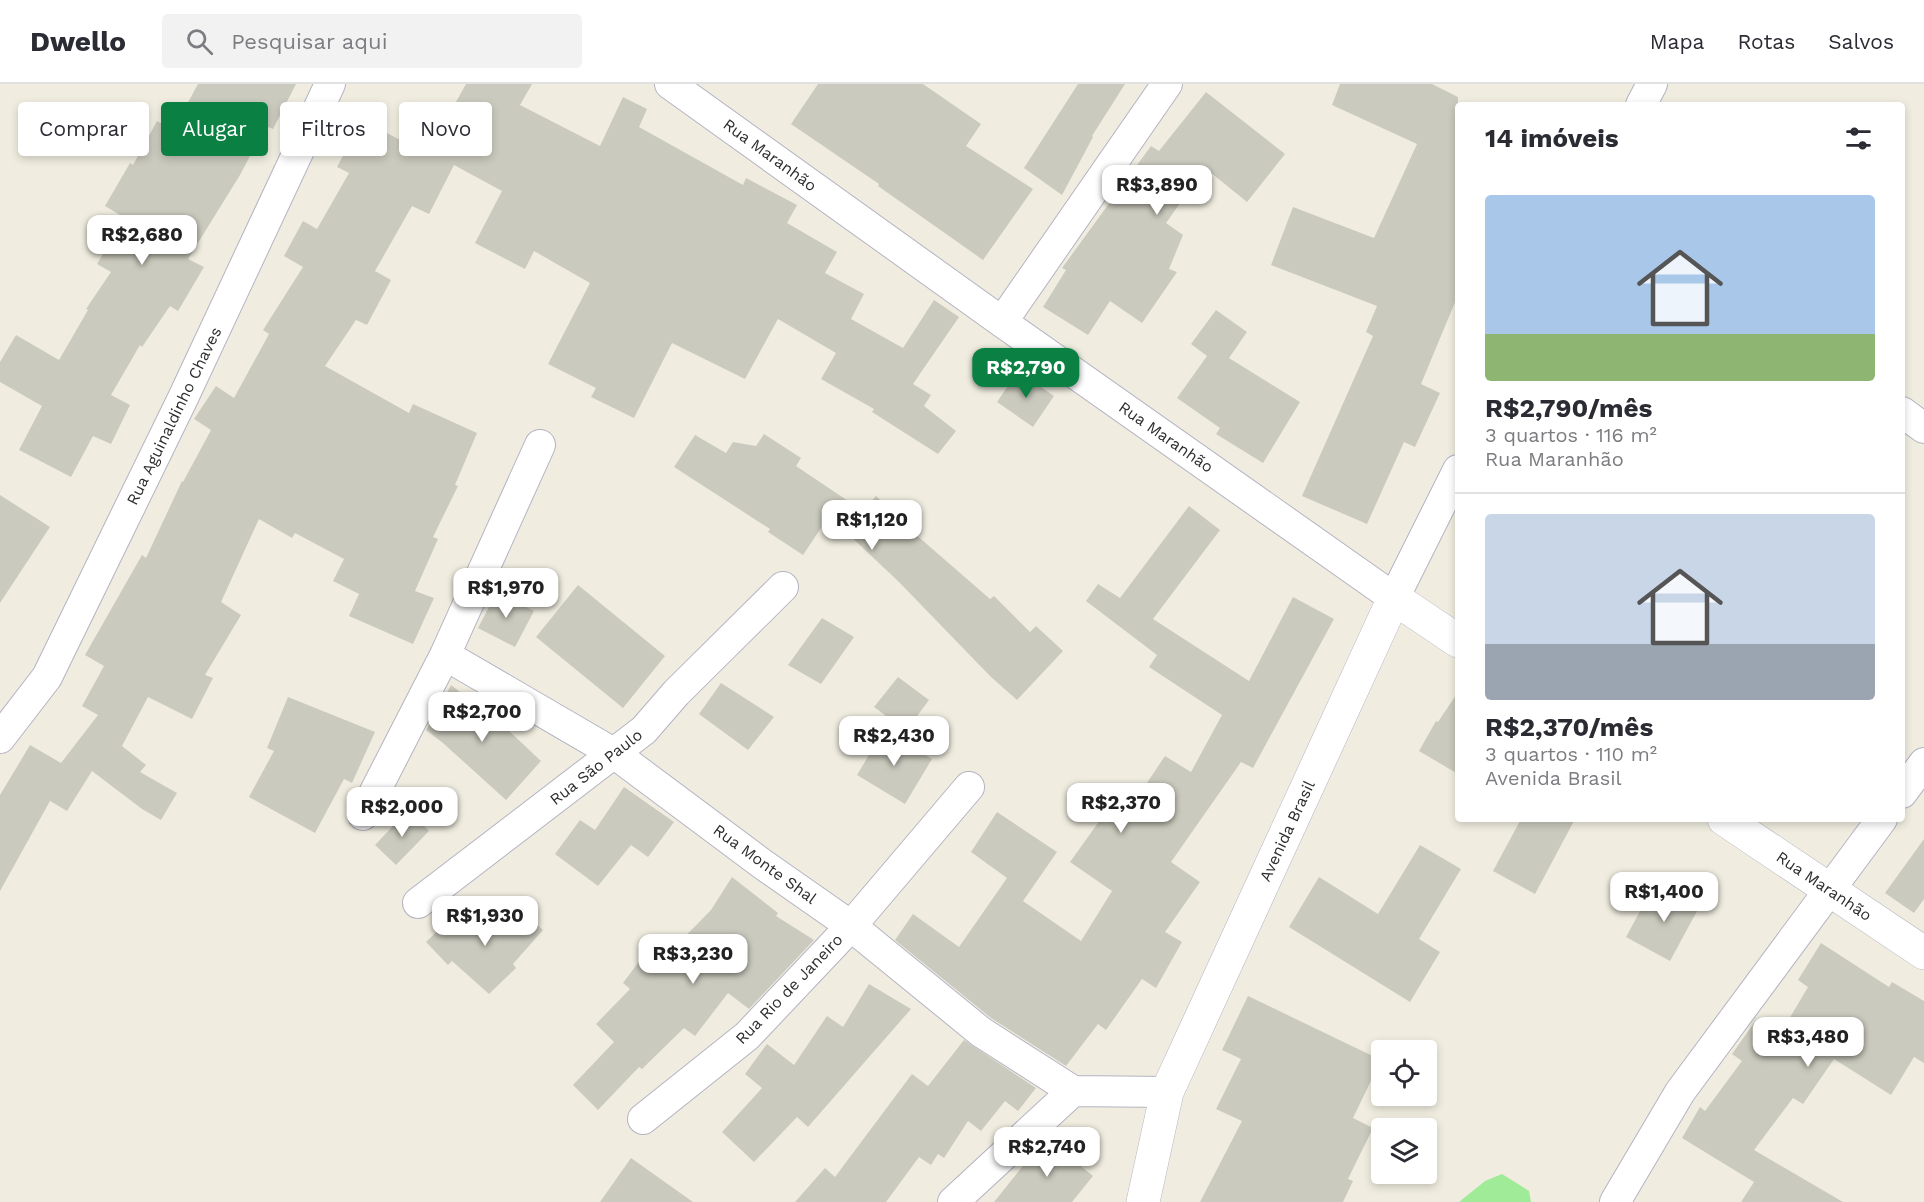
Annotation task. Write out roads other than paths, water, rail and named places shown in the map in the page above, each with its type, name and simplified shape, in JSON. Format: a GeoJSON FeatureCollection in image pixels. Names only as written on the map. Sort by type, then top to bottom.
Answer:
{"type":"FeatureCollection","features":[{"type":"Feature","properties":{"kind":"street","name":"Rua Aguinaldinho Chaves"},"geometry":{"type":"LineString","coordinates":[[0,738],[47,677],[193,378],[330,84]]}},
{"type":"Feature","properties":{"kind":"street","name":"Rua Maranhão"},"geometry":{"type":"LineString","coordinates":[[670,84],[1002,322],[1455,639]]}},
{"type":"Feature","properties":{"kind":"street"},"geometry":{"type":"LineString","coordinates":[[1002,322],[1167,84]]}},
{"type":"Feature","properties":{"kind":"street"},"geometry":{"type":"LineString","coordinates":[[1643,102],[1652,84]]}},
{"type":"Feature","properties":{"kind":"street"},"geometry":{"type":"LineString","coordinates":[[1905,414],[1924,429]]}},
{"type":"Feature","properties":{"kind":"street"},"geometry":{"type":"LineString","coordinates":[[363,815],[445,655],[540,445]]}},
{"type":"Feature","properties":{"kind":"street","name":"Avenida Brasil"},"geometry":{"type":"LineString","coordinates":[[1143,1202],[1167,1092],[1394,598],[1455,476]]}},
{"type":"Feature","properties":{"kind":"street","name":"Rua São Paulo"},"geometry":{"type":"LineString","coordinates":[[418,903],[644,730],[676,693],[783,587]]}},
{"type":"Feature","properties":{"kind":"street","name":"Rua Monte Shal"},"geometry":{"type":"LineString","coordinates":[[445,655],[615,754],[761,863],[851,926],[981,1032],[1073,1091]]}},
{"type":"Feature","properties":{"kind":"street"},"geometry":{"type":"LineString","coordinates":[[1905,788],[1924,763]]}},
{"type":"Feature","properties":{"kind":"street","name":"Rua Rio de Janeiro"},"geometry":{"type":"LineString","coordinates":[[642,1119],[747,1036],[851,926],[969,787]]}},
{"type":"Feature","properties":{"kind":"street","name":"Rua Maranhão"},"geometry":{"type":"LineString","coordinates":[[1728,822],[1924,953]]}},
{"type":"Feature","properties":{"kind":"street"},"geometry":{"type":"LineString","coordinates":[[1615,1202],[1680,1092],[1880,822]]}},
{"type":"Feature","properties":{"kind":"street"},"geometry":{"type":"LineString","coordinates":[[953,1202],[1073,1091],[1167,1092]]}}]}
